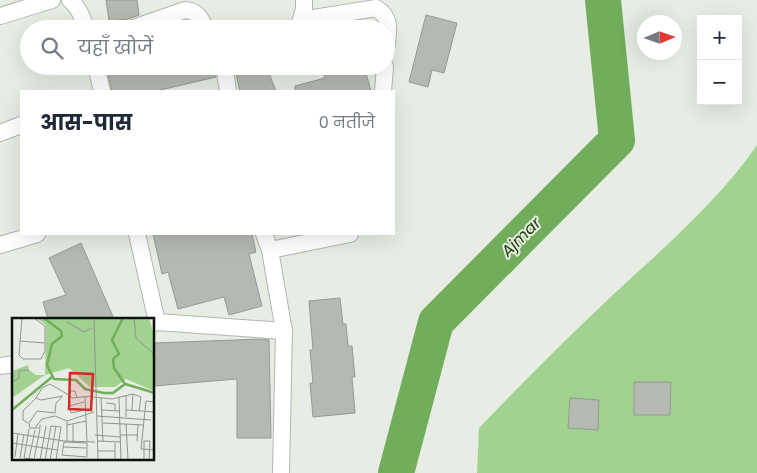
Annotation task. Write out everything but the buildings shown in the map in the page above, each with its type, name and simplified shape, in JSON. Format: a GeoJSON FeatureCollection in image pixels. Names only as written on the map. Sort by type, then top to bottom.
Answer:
{"type":"FeatureCollection","features":[{"type":"Feature","properties":{"kind":"street"},"geometry":{"type":"LineString","coordinates":[[0,16],[52,0]]}},
{"type":"Feature","properties":{"kind":"street"},"geometry":{"type":"LineString","coordinates":[[70,0],[73,1],[83,20]]}},
{"type":"Feature","properties":{"kind":"street"},"geometry":{"type":"LineString","coordinates":[[302,14],[357,0]]}},
{"type":"Feature","properties":{"kind":"street"},"geometry":{"type":"LineString","coordinates":[[302,14],[376,8],[383,13],[386,20]]}},
{"type":"Feature","properties":{"kind":"street"},"geometry":{"type":"LineString","coordinates":[[157,20],[186,10],[198,14],[201,20]]}},
{"type":"Feature","properties":{"kind":"street"},"geometry":{"type":"LineString","coordinates":[[98,75],[102,90]]}},
{"type":"Feature","properties":{"kind":"street"},"geometry":{"type":"LineString","coordinates":[[225,75],[228,90]]}},
{"type":"Feature","properties":{"kind":"street"},"geometry":{"type":"LineString","coordinates":[[383,90],[384,75]]}},
{"type":"Feature","properties":{"kind":"street"},"geometry":{"type":"LineString","coordinates":[[0,133],[20,126]]}},
{"type":"Feature","properties":{"kind":"street"},"geometry":{"type":"LineString","coordinates":[[0,245],[34,235]]}},
{"type":"Feature","properties":{"kind":"street"},"geometry":{"type":"LineString","coordinates":[[137,235],[154,318]]}},
{"type":"Feature","properties":{"kind":"street"},"geometry":{"type":"LineString","coordinates":[[264,235],[270,250],[284,331],[281,473]]}},
{"type":"Feature","properties":{"kind":"street"},"geometry":{"type":"LineString","coordinates":[[270,250],[345,235]]}},
{"type":"Feature","properties":{"kind":"street"},"geometry":{"type":"LineString","coordinates":[[155,323],[284,331]]}},
{"type":"Feature","properties":{"kind":"green space"},"geometry":{"type":"Polygon","coordinates":[[[757,145],[757,473],[477,473],[479,428],[582,324],[710,203],[743,165],[757,145]]]}},
{"type":"Feature","properties":{"kind":"waterway","name":"Ajmar"},"geometry":{"type":"LineString","coordinates":[[396,473],[436,322],[617,140],[603,0]]}}]}
